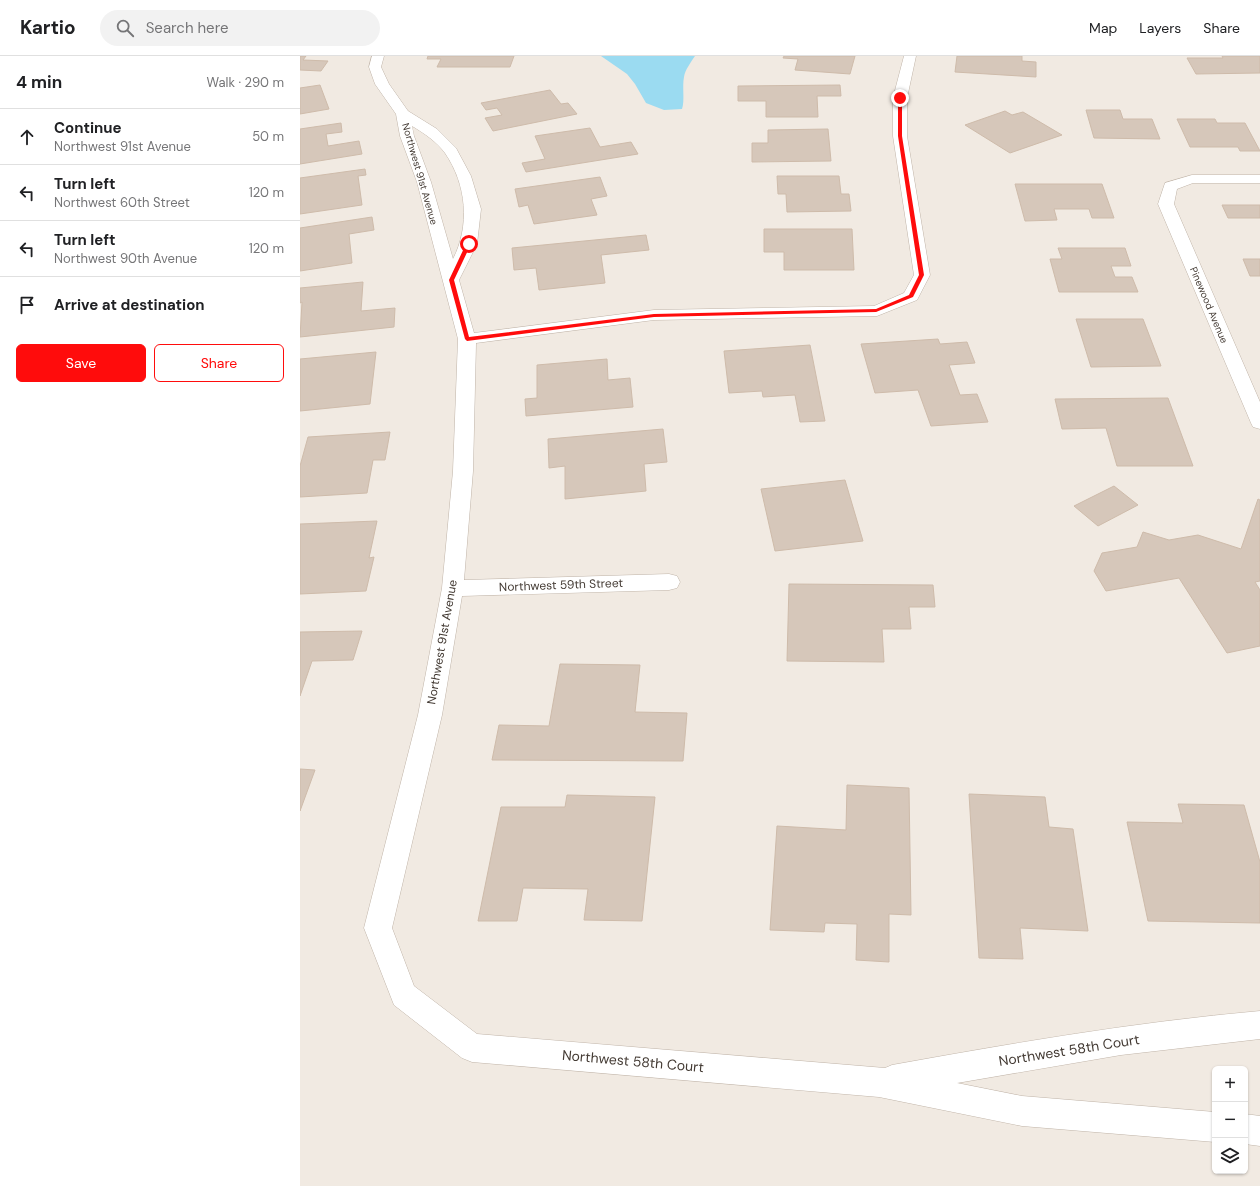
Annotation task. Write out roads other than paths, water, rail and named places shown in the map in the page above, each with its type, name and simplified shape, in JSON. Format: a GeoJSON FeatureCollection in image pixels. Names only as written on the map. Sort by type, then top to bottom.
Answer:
{"type":"FeatureCollection","features":[{"type":"Feature","properties":{"kind":"street","name":"Northwest 91st Avenue"},"geometry":{"type":"LineString","coordinates":[[378,56],[375,67],[382,84],[403,114],[432,132],[451,151],[464,176],[473,209],[469,244],[451,280]]}},
{"type":"Feature","properties":{"kind":"street"},"geometry":{"type":"LineString","coordinates":[[467,339],[654,315],[876,311],[911,296],[922,275],[900,136],[900,98],[910,56]]}},
{"type":"Feature","properties":{"kind":"street","name":"Northwest 91st Avenue"},"geometry":{"type":"LineString","coordinates":[[403,114],[407,136],[424,182],[467,339],[463,471],[453,588],[430,715],[378,928],[404,995]]}},
{"type":"Feature","properties":{"kind":"street","name":"Pinewood Avenue"},"geometry":{"type":"LineString","coordinates":[[1260,179],[1192,179],[1170,186],[1166,204],[1260,423]]}},
{"type":"Feature","properties":{"kind":"street","name":"Northwest 59th Street"},"geometry":{"type":"LineString","coordinates":[[453,588],[669,582]]}},
{"type":"Feature","properties":{"kind":"street","name":"Northwest 58th Court"},"geometry":{"type":"LineString","coordinates":[[404,995],[472,1048],[879,1082],[1022,1111],[1212,1127]]}},
{"type":"Feature","properties":{"kind":"street","name":"Northwest 58th Court"},"geometry":{"type":"LineString","coordinates":[[879,1082],[1015,1058],[1185,1031],[1260,1025]]}},
{"type":"Feature","properties":{"kind":"street"},"geometry":{"type":"LineString","coordinates":[[1248,1129],[1260,1131]]}},
{"type":"Feature","properties":{"kind":"water"},"geometry":{"type":"Polygon","coordinates":[[[601,56],[695,56],[688,66],[683,81],[682,109],[664,110],[646,103],[635,84],[627,74],[601,56]]]}}]}
